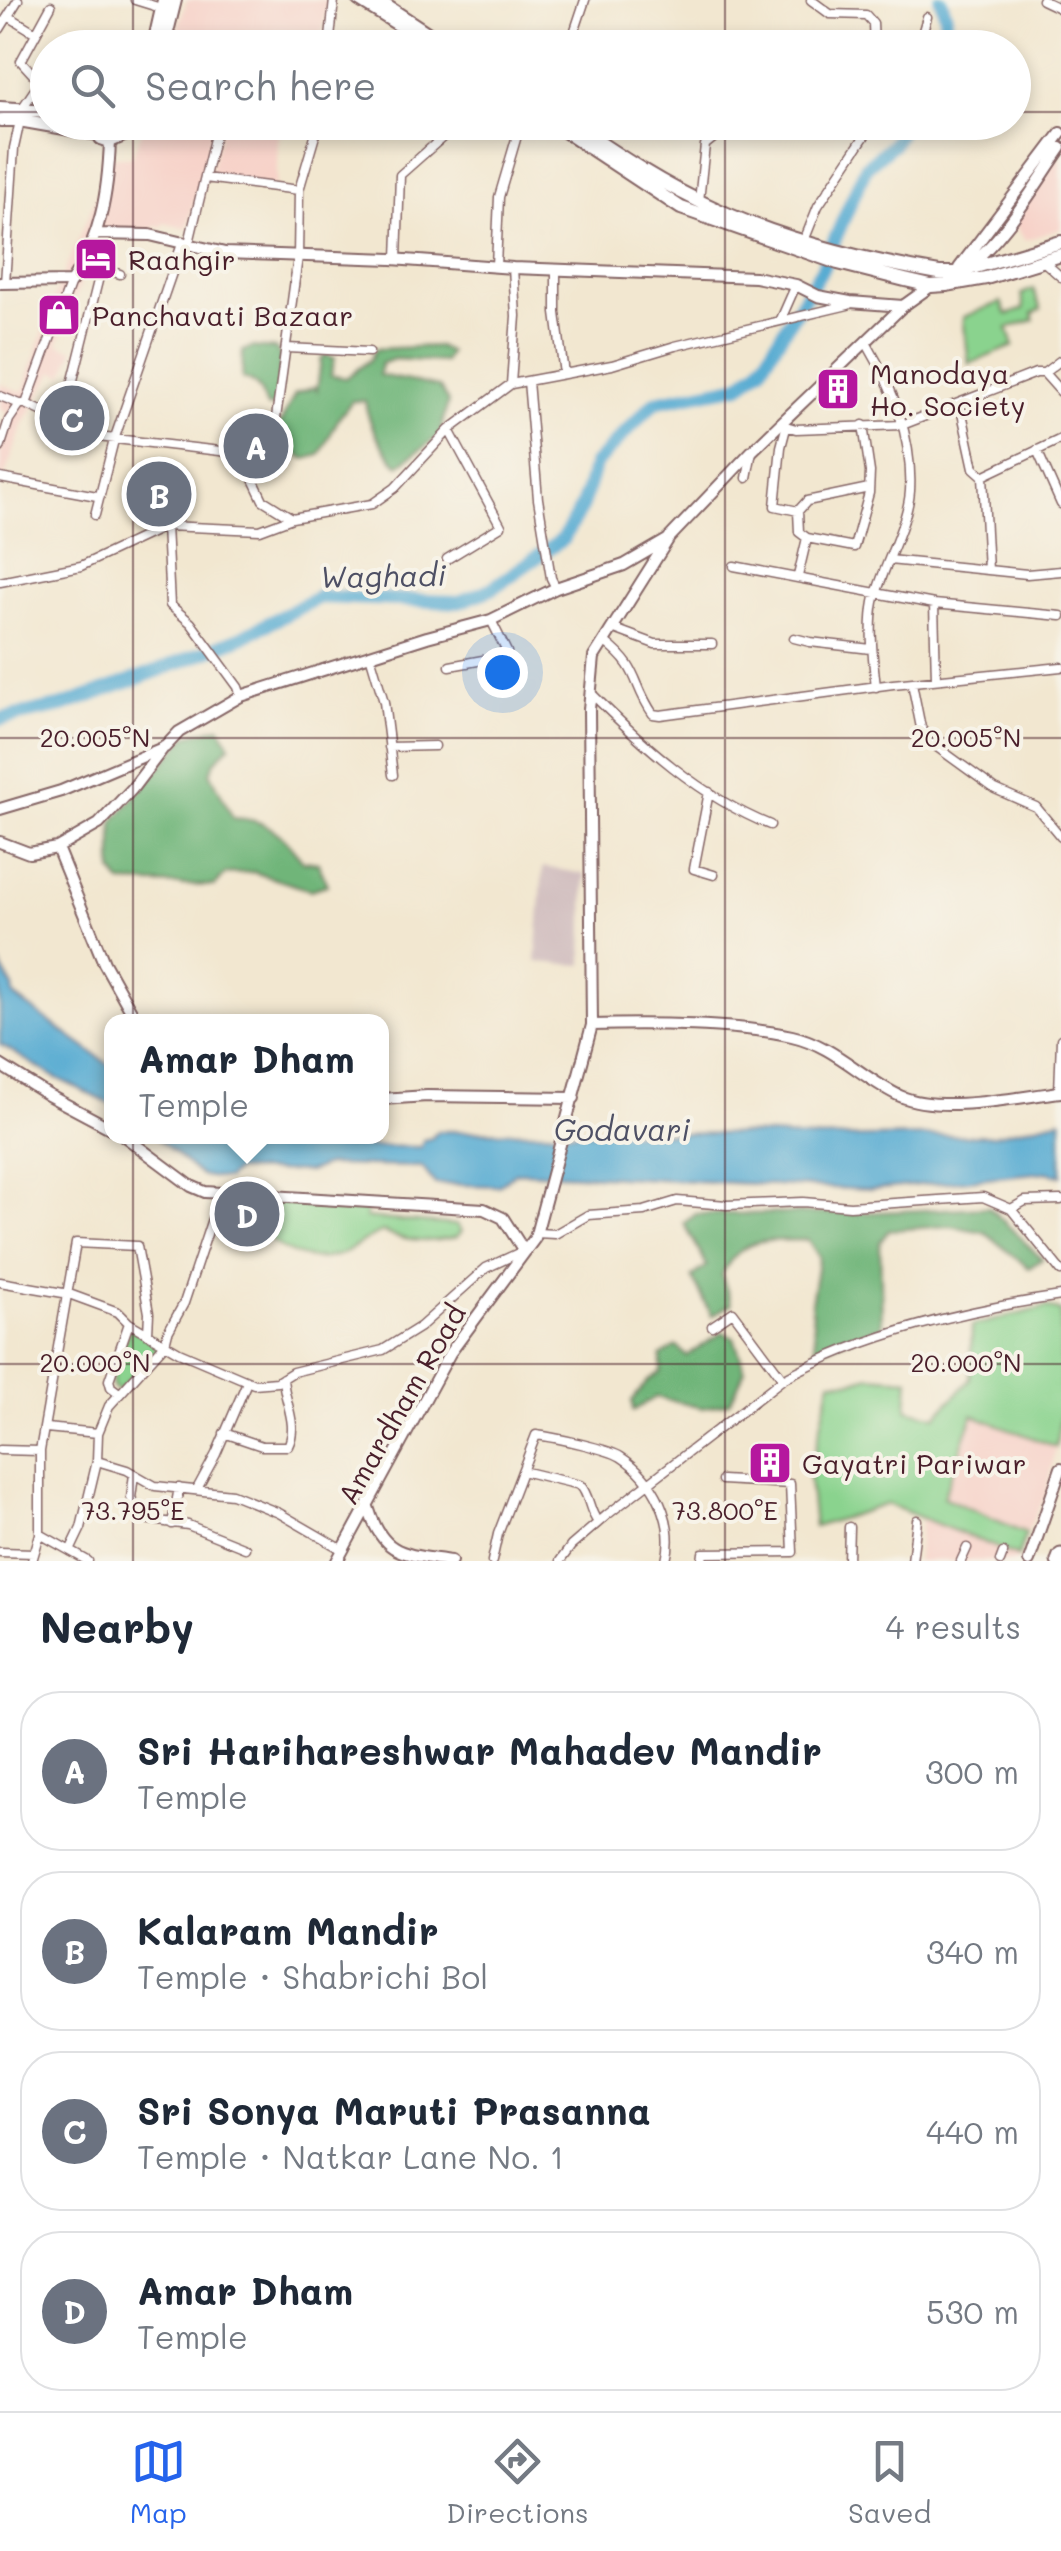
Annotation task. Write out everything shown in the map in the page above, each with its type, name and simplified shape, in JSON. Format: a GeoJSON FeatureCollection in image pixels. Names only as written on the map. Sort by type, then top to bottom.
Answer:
{"type":"FeatureCollection","features":[{"type":"Feature","properties":{"kind":"main road"},"geometry":{"type":"LineString","coordinates":[[167,30],[174,0]]}},
{"type":"Feature","properties":{"kind":"main road"},"geometry":{"type":"LineString","coordinates":[[359,0],[407,30]]}},
{"type":"Feature","properties":{"kind":"main road"},"geometry":{"type":"LineString","coordinates":[[377,0],[423,30]]}},
{"type":"Feature","properties":{"kind":"main road"},"geometry":{"type":"LineString","coordinates":[[157,30],[162,4]]}},
{"type":"Feature","properties":{"kind":"main road"},"geometry":{"type":"LineString","coordinates":[[0,108],[30,116]]}},
{"type":"Feature","properties":{"kind":"main road"},"geometry":{"type":"LineString","coordinates":[[0,120],[30,113]]}},
{"type":"Feature","properties":{"kind":"main road"},"geometry":{"type":"LineString","coordinates":[[577,140],[681,208],[807,245]]}},
{"type":"Feature","properties":{"kind":"main road"},"geometry":{"type":"LineString","coordinates":[[595,140],[699,201],[741,220],[839,258],[931,286],[986,278],[1061,254]]}},
{"type":"Feature","properties":{"kind":"main road"},"geometry":{"type":"LineString","coordinates":[[839,258],[955,273],[1061,242]]}},
{"type":"Feature","properties":{"kind":"street"},"geometry":{"type":"LineString","coordinates":[[0,29],[18,0]]}},
{"type":"Feature","properties":{"kind":"street"},"geometry":{"type":"LineString","coordinates":[[135,0],[162,4]]}},
{"type":"Feature","properties":{"kind":"street"},"geometry":{"type":"LineString","coordinates":[[331,30],[334,0]]}},
{"type":"Feature","properties":{"kind":"street"},"geometry":{"type":"LineString","coordinates":[[575,30],[585,0]]}},
{"type":"Feature","properties":{"kind":"street"},"geometry":{"type":"LineString","coordinates":[[811,0],[830,14],[866,15],[873,30]]}},
{"type":"Feature","properties":{"kind":"street"},"geometry":{"type":"LineString","coordinates":[[1042,0],[1061,9]]}},
{"type":"Feature","properties":{"kind":"street"},"geometry":{"type":"LineString","coordinates":[[38,30],[50,6]]}},
{"type":"Feature","properties":{"kind":"street"},"geometry":{"type":"LineString","coordinates":[[8,16],[31,30]]}},
{"type":"Feature","properties":{"kind":"street"},"geometry":{"type":"LineString","coordinates":[[924,30],[928,17]]}},
{"type":"Feature","properties":{"kind":"street"},"geometry":{"type":"LineString","coordinates":[[30,44],[21,61],[30,71]]}},
{"type":"Feature","properties":{"kind":"street"},"geometry":{"type":"LineString","coordinates":[[30,99],[21,114],[14,148],[3,283],[70,282]]}},
{"type":"Feature","properties":{"kind":"street"},"geometry":{"type":"LineString","coordinates":[[955,273],[1061,133]]}},
{"type":"Feature","properties":{"kind":"street"},"geometry":{"type":"LineString","coordinates":[[0,448],[9,420],[23,404],[108,196],[103,140]]}},
{"type":"Feature","properties":{"kind":"street"},"geometry":{"type":"LineString","coordinates":[[95,515],[114,440],[186,242],[214,140]]}},
{"type":"Feature","properties":{"kind":"street"},"geometry":{"type":"LineString","coordinates":[[292,518],[264,500],[250,473],[276,418],[298,257],[299,190],[313,140]]}},
{"type":"Feature","properties":{"kind":"street"},"geometry":{"type":"LineString","coordinates":[[398,259],[400,175],[440,140]]}},
{"type":"Feature","properties":{"kind":"street"},"geometry":{"type":"LineString","coordinates":[[496,266],[498,196],[515,140]]}},
{"type":"Feature","properties":{"kind":"street"},"geometry":{"type":"LineString","coordinates":[[699,201],[705,145],[711,140]]}},
{"type":"Feature","properties":{"kind":"street"},"geometry":{"type":"LineString","coordinates":[[807,245],[818,206],[862,140]]}},
{"type":"Feature","properties":{"kind":"street"},"geometry":{"type":"LineString","coordinates":[[0,842],[29,853],[57,848],[99,824],[179,732],[241,696],[491,620],[554,583],[624,565],[669,538],[752,451],[783,427],[903,306],[984,251],[1061,148]]}},
{"type":"Feature","properties":{"kind":"street"},"geometry":{"type":"LineString","coordinates":[[204,178],[299,190]]}},
{"type":"Feature","properties":{"kind":"street"},"geometry":{"type":"LineString","coordinates":[[95,234],[150,236],[225,253],[755,277],[796,285],[818,296],[903,306]]}},
{"type":"Feature","properties":{"kind":"street"},"geometry":{"type":"LineString","coordinates":[[1043,260],[1061,277]]}},
{"type":"Feature","properties":{"kind":"street"},"geometry":{"type":"LineString","coordinates":[[83,263],[120,274]]}},
{"type":"Feature","properties":{"kind":"street"},"geometry":{"type":"LineString","coordinates":[[510,384],[516,316],[513,268]]}},
{"type":"Feature","properties":{"kind":"street"},"geometry":{"type":"LineString","coordinates":[[556,268],[556,313],[564,374]]}},
{"type":"Feature","properties":{"kind":"street"},"geometry":{"type":"LineString","coordinates":[[70,423],[76,393],[70,388],[74,367],[99,277],[106,270]]}},
{"type":"Feature","properties":{"kind":"street"},"geometry":{"type":"LineString","coordinates":[[783,319],[796,285]]}},
{"type":"Feature","properties":{"kind":"street"},"geometry":{"type":"LineString","coordinates":[[0,582],[80,566],[166,526],[260,530],[292,518],[372,504],[394,488],[449,430],[510,384],[612,365],[814,310],[857,303]]}},
{"type":"Feature","properties":{"kind":"street"},"geometry":{"type":"LineString","coordinates":[[867,344],[889,382],[902,425],[910,493],[877,595],[872,648],[876,687]]}},
{"type":"Feature","properties":{"kind":"street"},"geometry":{"type":"LineString","coordinates":[[287,348],[369,352]]}},
{"type":"Feature","properties":{"kind":"street"},"geometry":{"type":"LineString","coordinates":[[783,427],[902,425],[1044,373],[1061,360]]}},
{"type":"Feature","properties":{"kind":"street"},"geometry":{"type":"LineString","coordinates":[[1044,373],[1061,392]]}},
{"type":"Feature","properties":{"kind":"street"},"geometry":{"type":"LineString","coordinates":[[528,381],[538,499],[554,583]]}},
{"type":"Feature","properties":{"kind":"street"},"geometry":{"type":"LineString","coordinates":[[0,396],[98,437],[255,456]]}},
{"type":"Feature","properties":{"kind":"street"},"geometry":{"type":"LineString","coordinates":[[960,404],[974,468],[983,476],[988,570]]}},
{"type":"Feature","properties":{"kind":"street"},"geometry":{"type":"LineString","coordinates":[[863,426],[869,488],[854,547],[808,538],[799,532],[798,511],[808,500],[869,488]]}},
{"type":"Feature","properties":{"kind":"street"},"geometry":{"type":"LineString","coordinates":[[783,427],[770,504],[798,511]]}},
{"type":"Feature","properties":{"kind":"street"},"geometry":{"type":"LineString","coordinates":[[446,559],[501,526],[449,430]]}},
{"type":"Feature","properties":{"kind":"street"},"geometry":{"type":"LineString","coordinates":[[983,476],[1061,438]]}},
{"type":"Feature","properties":{"kind":"street"},"geometry":{"type":"LineString","coordinates":[[1037,450],[1061,504]]}},
{"type":"Feature","properties":{"kind":"street"},"geometry":{"type":"LineString","coordinates":[[747,478],[752,451]]}},
{"type":"Feature","properties":{"kind":"street"},"geometry":{"type":"LineString","coordinates":[[0,478],[97,496]]}},
{"type":"Feature","properties":{"kind":"street"},"geometry":{"type":"LineString","coordinates":[[166,526],[170,605],[190,623],[241,696]]}},
{"type":"Feature","properties":{"kind":"street","name":"Amardham Road"},"geometry":{"type":"LineString","coordinates":[[336,1561],[450,1353],[538,1227],[592,1025],[590,692],[594,658],[669,538]]}},
{"type":"Feature","properties":{"kind":"street"},"geometry":{"type":"LineString","coordinates":[[798,576],[808,538]]}},
{"type":"Feature","properties":{"kind":"street"},"geometry":{"type":"LineString","coordinates":[[889,560],[1027,574],[1061,571]]}},
{"type":"Feature","properties":{"kind":"street"},"geometry":{"type":"LineString","coordinates":[[734,566],[934,604],[1061,616]]}},
{"type":"Feature","properties":{"kind":"street"},"geometry":{"type":"LineString","coordinates":[[934,604],[936,680]]}},
{"type":"Feature","properties":{"kind":"street"},"geometry":{"type":"LineString","coordinates":[[450,666],[505,656],[508,652],[491,620]]}},
{"type":"Feature","properties":{"kind":"street"},"geometry":{"type":"LineString","coordinates":[[612,628],[655,644],[712,644]]}},
{"type":"Feature","properties":{"kind":"street"},"geometry":{"type":"LineString","coordinates":[[794,638],[872,648]]}},
{"type":"Feature","properties":{"kind":"street"},"geometry":{"type":"LineString","coordinates":[[604,642],[625,658],[638,678],[646,704],[653,714],[660,716],[876,687],[1061,668]]}},
{"type":"Feature","properties":{"kind":"street"},"geometry":{"type":"LineString","coordinates":[[370,655],[384,702],[393,775]]}},
{"type":"Feature","properties":{"kind":"street"},"geometry":{"type":"LineString","coordinates":[[912,683],[921,728],[930,742],[995,789],[1036,807],[1061,837]]}},
{"type":"Feature","properties":{"kind":"street"},"geometry":{"type":"LineString","coordinates":[[590,692],[636,739],[739,812],[770,825]]}},
{"type":"Feature","properties":{"kind":"street"},"geometry":{"type":"LineString","coordinates":[[0,809],[61,791],[165,746]]}},
{"type":"Feature","properties":{"kind":"street"},"geometry":{"type":"LineString","coordinates":[[390,748],[436,746]]}},
{"type":"Feature","properties":{"kind":"street"},"geometry":{"type":"LineString","coordinates":[[709,792],[694,869],[714,874]]}},
{"type":"Feature","properties":{"kind":"street"},"geometry":{"type":"LineString","coordinates":[[57,848],[104,963],[133,1014]]}},
{"type":"Feature","properties":{"kind":"street"},"geometry":{"type":"LineString","coordinates":[[592,1025],[647,1024],[796,1036],[900,1096],[942,1104],[1060,1092],[1061,1039]]}},
{"type":"Feature","properties":{"kind":"street"},"geometry":{"type":"LineString","coordinates":[[0,1065],[104,1125]]}},
{"type":"Feature","properties":{"kind":"street"},"geometry":{"type":"LineString","coordinates":[[389,1099],[574,1098]]}},
{"type":"Feature","properties":{"kind":"street"},"geometry":{"type":"LineString","coordinates":[[0,1282],[69,1294],[118,1312],[129,1323],[166,1344],[254,1384],[383,1350],[420,1328],[486,1268],[524,1251],[503,1218],[484,1210],[220,1195],[191,1186],[135,1144]]}},
{"type":"Feature","properties":{"kind":"street"},"geometry":{"type":"LineString","coordinates":[[70,1550],[81,1528],[97,1460],[98,1433],[108,1406],[166,1344],[220,1195]]}},
{"type":"Feature","properties":{"kind":"street"},"geometry":{"type":"LineString","coordinates":[[538,1227],[555,1234],[588,1215],[644,1211],[677,1201],[727,1206],[802,1202],[850,1206],[983,1197],[1011,1210],[1061,1271]]}},
{"type":"Feature","properties":{"kind":"street"},"geometry":{"type":"LineString","coordinates":[[1011,1210],[1025,1201],[1061,1200]]}},
{"type":"Feature","properties":{"kind":"street"},"geometry":{"type":"LineString","coordinates":[[0,1552],[33,1557],[40,1534],[40,1452],[76,1243],[137,1246],[150,1313],[148,1334]]}},
{"type":"Feature","properties":{"kind":"street"},"geometry":{"type":"LineString","coordinates":[[560,1561],[598,1522],[783,1379],[870,1341],[1048,1298],[1061,1299]]}},
{"type":"Feature","properties":{"kind":"street"},"geometry":{"type":"LineString","coordinates":[[712,1326],[733,1312],[783,1379]]}},
{"type":"Feature","properties":{"kind":"street"},"geometry":{"type":"LineString","coordinates":[[119,1394],[109,1380],[129,1323]]}},
{"type":"Feature","properties":{"kind":"street"},"geometry":{"type":"LineString","coordinates":[[224,1433],[262,1446],[288,1446],[292,1420],[283,1399],[282,1378]]}},
{"type":"Feature","properties":{"kind":"street"},"geometry":{"type":"LineString","coordinates":[[197,1489],[247,1382]]}},
{"type":"Feature","properties":{"kind":"street"},"geometry":{"type":"LineString","coordinates":[[46,1428],[98,1433]]}},
{"type":"Feature","properties":{"kind":"street"},"geometry":{"type":"LineString","coordinates":[[492,1561],[498,1534],[536,1435],[620,1456],[649,1484],[663,1508],[668,1529],[666,1561]]}},
{"type":"Feature","properties":{"kind":"street"},"geometry":{"type":"LineString","coordinates":[[0,1450],[40,1452]]}},
{"type":"Feature","properties":{"kind":"street"},"geometry":{"type":"LineString","coordinates":[[97,1460],[155,1486],[232,1494],[280,1513],[343,1550]]}},
{"type":"Feature","properties":{"kind":"street"},"geometry":{"type":"LineString","coordinates":[[1030,1561],[1061,1468]]}},
{"type":"Feature","properties":{"kind":"street"},"geometry":{"type":"LineString","coordinates":[[522,1470],[580,1485],[589,1511],[598,1522]]}},
{"type":"Feature","properties":{"kind":"street"},"geometry":{"type":"LineString","coordinates":[[134,1474],[130,1498],[144,1520],[188,1525],[245,1548]]}},
{"type":"Feature","properties":{"kind":"street"},"geometry":{"type":"LineString","coordinates":[[702,1561],[703,1553],[793,1557],[790,1484],[722,1480]]}},
{"type":"Feature","properties":{"kind":"street"},"geometry":{"type":"LineString","coordinates":[[172,1524],[179,1488]]}},
{"type":"Feature","properties":{"kind":"street"},"geometry":{"type":"LineString","coordinates":[[368,1508],[374,1530],[390,1549],[448,1561]]}},
{"type":"Feature","properties":{"kind":"street"},"geometry":{"type":"LineString","coordinates":[[912,1561],[917,1520]]}},
{"type":"Feature","properties":{"kind":"street"},"geometry":{"type":"LineString","coordinates":[[848,1561],[849,1527]]}},
{"type":"Feature","properties":{"kind":"street"},"geometry":{"type":"LineString","coordinates":[[40,1534],[88,1561]]}},
{"type":"Feature","properties":{"kind":"street"},"geometry":{"type":"LineString","coordinates":[[961,1561],[967,1548]]}},
{"type":"Feature","properties":{"kind":"shaded area"},"geometry":{"type":"Polygon","coordinates":[[[187,0],[328,0],[323,30],[177,30],[187,0]]]}},
{"type":"Feature","properties":{"kind":"shaded area"},"geometry":{"type":"Polygon","coordinates":[[[138,140],[210,140],[187,229],[164,223],[162,227],[155,225],[153,230],[108,229],[80,285],[58,344],[74,350],[64,375],[54,371],[24,423],[0,489],[0,433],[7,412],[0,409],[0,384],[23,392],[59,284],[100,188],[103,157],[132,157],[138,140]]]}},
{"type":"Feature","properties":{"kind":"shaded area"},"geometry":{"type":"Polygon","coordinates":[[[219,140],[278,140],[276,186],[209,177],[219,140]]]}},
{"type":"Feature","properties":{"kind":"shaded area"},"geometry":{"type":"Polygon","coordinates":[[[1057,157],[1061,161],[1061,229],[1025,240],[1013,223],[1057,157]]]}},
{"type":"Feature","properties":{"kind":"shaded area"},"geometry":{"type":"Polygon","coordinates":[[[543,867],[585,874],[583,965],[536,962],[543,867]]]}},
{"type":"Feature","properties":{"kind":"shaded area"},"geometry":{"type":"Polygon","coordinates":[[[973,1414],[1056,1447],[1045,1497],[1026,1533],[943,1497],[973,1414]]]}},
{"type":"Feature","properties":{"kind":"shaded area"},"geometry":{"type":"Polygon","coordinates":[[[922,1515],[1018,1556],[1016,1561],[917,1561],[922,1515]]]}},
{"type":"Feature","properties":{"kind":"green space"},"geometry":{"type":"Polygon","coordinates":[[[1033,289],[1041,309],[1033,313],[1034,320],[1008,328],[1014,346],[969,364],[963,317],[1001,302],[1007,315],[1024,309],[1022,294],[1033,289]]]}},
{"type":"Feature","properties":{"kind":"green space"},"geometry":{"type":"Polygon","coordinates":[[[437,346],[449,352],[444,362],[394,359],[381,364],[379,375],[439,387],[448,402],[439,436],[399,465],[377,436],[365,401],[352,401],[320,455],[306,459],[281,445],[275,434],[295,394],[315,387],[317,390],[325,355],[335,358],[331,375],[346,378],[371,359],[375,349],[437,346]]]}},
{"type":"Feature","properties":{"kind":"green space"},"geometry":{"type":"Polygon","coordinates":[[[252,347],[276,349],[281,357],[276,405],[267,407],[255,385],[242,378],[243,351],[252,347]]]}},
{"type":"Feature","properties":{"kind":"green space"},"geometry":{"type":"Polygon","coordinates":[[[220,727],[230,745],[210,772],[233,818],[256,821],[274,830],[303,861],[318,863],[327,885],[310,890],[253,872],[225,874],[215,886],[121,883],[113,871],[113,822],[188,735],[220,727]]]}},
{"type":"Feature","properties":{"kind":"green space"},"geometry":{"type":"Polygon","coordinates":[[[262,1198],[366,1206],[366,1218],[457,1225],[461,1231],[457,1237],[428,1241],[383,1232],[329,1258],[306,1257],[284,1249],[256,1226],[261,1222],[262,1198]]]}},
{"type":"Feature","properties":{"kind":"green space"},"geometry":{"type":"Polygon","coordinates":[[[989,1207],[1042,1259],[1029,1268],[984,1232],[950,1226],[889,1230],[880,1242],[882,1326],[816,1351],[811,1303],[819,1257],[808,1240],[757,1243],[738,1253],[722,1275],[731,1304],[712,1316],[692,1277],[707,1266],[684,1223],[696,1214],[989,1207]]]}},
{"type":"Feature","properties":{"kind":"green space"},"geometry":{"type":"Polygon","coordinates":[[[1047,1307],[1061,1312],[1061,1412],[1056,1447],[973,1415],[943,1497],[1026,1533],[1018,1556],[887,1504],[814,1527],[809,1477],[831,1381],[854,1381],[869,1376],[909,1379],[907,1409],[936,1416],[970,1380],[972,1326],[1047,1307]]]}},
{"type":"Feature","properties":{"kind":"green space"},"geometry":{"type":"Polygon","coordinates":[[[130,1326],[162,1344],[119,1391],[113,1387],[112,1379],[130,1326]]]}},
{"type":"Feature","properties":{"kind":"green space"},"geometry":{"type":"Polygon","coordinates":[[[723,1332],[734,1338],[745,1370],[730,1402],[703,1408],[656,1397],[633,1411],[632,1401],[661,1372],[661,1356],[677,1346],[686,1356],[723,1332]]]}},
{"type":"Feature","properties":{"kind":"water"},"geometry":{"type":"Polygon","coordinates":[[[0,964],[14,996],[104,1061],[104,1101],[52,1076],[0,1044],[0,964]]]}},
{"type":"Feature","properties":{"kind":"water"},"geometry":{"type":"Polygon","coordinates":[[[1061,1119],[1061,1176],[1046,1172],[871,1190],[522,1172],[498,1186],[435,1184],[422,1167],[326,1165],[308,1172],[236,1170],[227,1179],[201,1176],[164,1144],[421,1147],[423,1140],[432,1138],[437,1131],[759,1134],[808,1138],[994,1135],[1061,1119]]]}},
{"type":"Feature","properties":{"kind":"waterway","name":"Waghadi"},"geometry":{"type":"LineString","coordinates":[[941,0],[946,16],[945,30]]}},
{"type":"Feature","properties":{"kind":"waterway","name":"Waghadi"},"geometry":{"type":"LineString","coordinates":[[0,719],[63,706],[165,668],[242,637],[319,597],[459,602],[491,589],[563,539],[582,506],[595,464],[655,402],[740,385],[760,369],[822,269],[866,167],[895,140]]}},
{"type":"Feature","properties":{"kind":"place","name":"Raahgir"},"geometry":{"type":"Point","coordinates":[96,259]}},
{"type":"Feature","properties":{"kind":"place","name":"Panchavati Bazaar"},"geometry":{"type":"Point","coordinates":[59,315]}},
{"type":"Feature","properties":{"kind":"place","name":"Manodaya Ho. Society"},"geometry":{"type":"Point","coordinates":[838,389]}},
{"type":"Feature","properties":{"kind":"place","name":"Sri Sonya Maruti Prasanna"},"geometry":{"type":"Point","coordinates":[72,418]}},
{"type":"Feature","properties":{"kind":"place","name":"Sri Harihareshwar Mahadev Mandir"},"geometry":{"type":"Point","coordinates":[256,446]}},
{"type":"Feature","properties":{"kind":"place","name":"Kalaram Mandir"},"geometry":{"type":"Point","coordinates":[159,494]}},
{"type":"Feature","properties":{"kind":"place","name":"Amar Dham"},"geometry":{"type":"Point","coordinates":[247,1214]}},
{"type":"Feature","properties":{"kind":"place","name":"Gayatri Pariwar"},"geometry":{"type":"Point","coordinates":[770,1463]}},
{"type":"Feature","properties":{"kind":"water label","name":"Godavari"},"geometry":{"type":"Point","coordinates":[622,1129]}}]}
